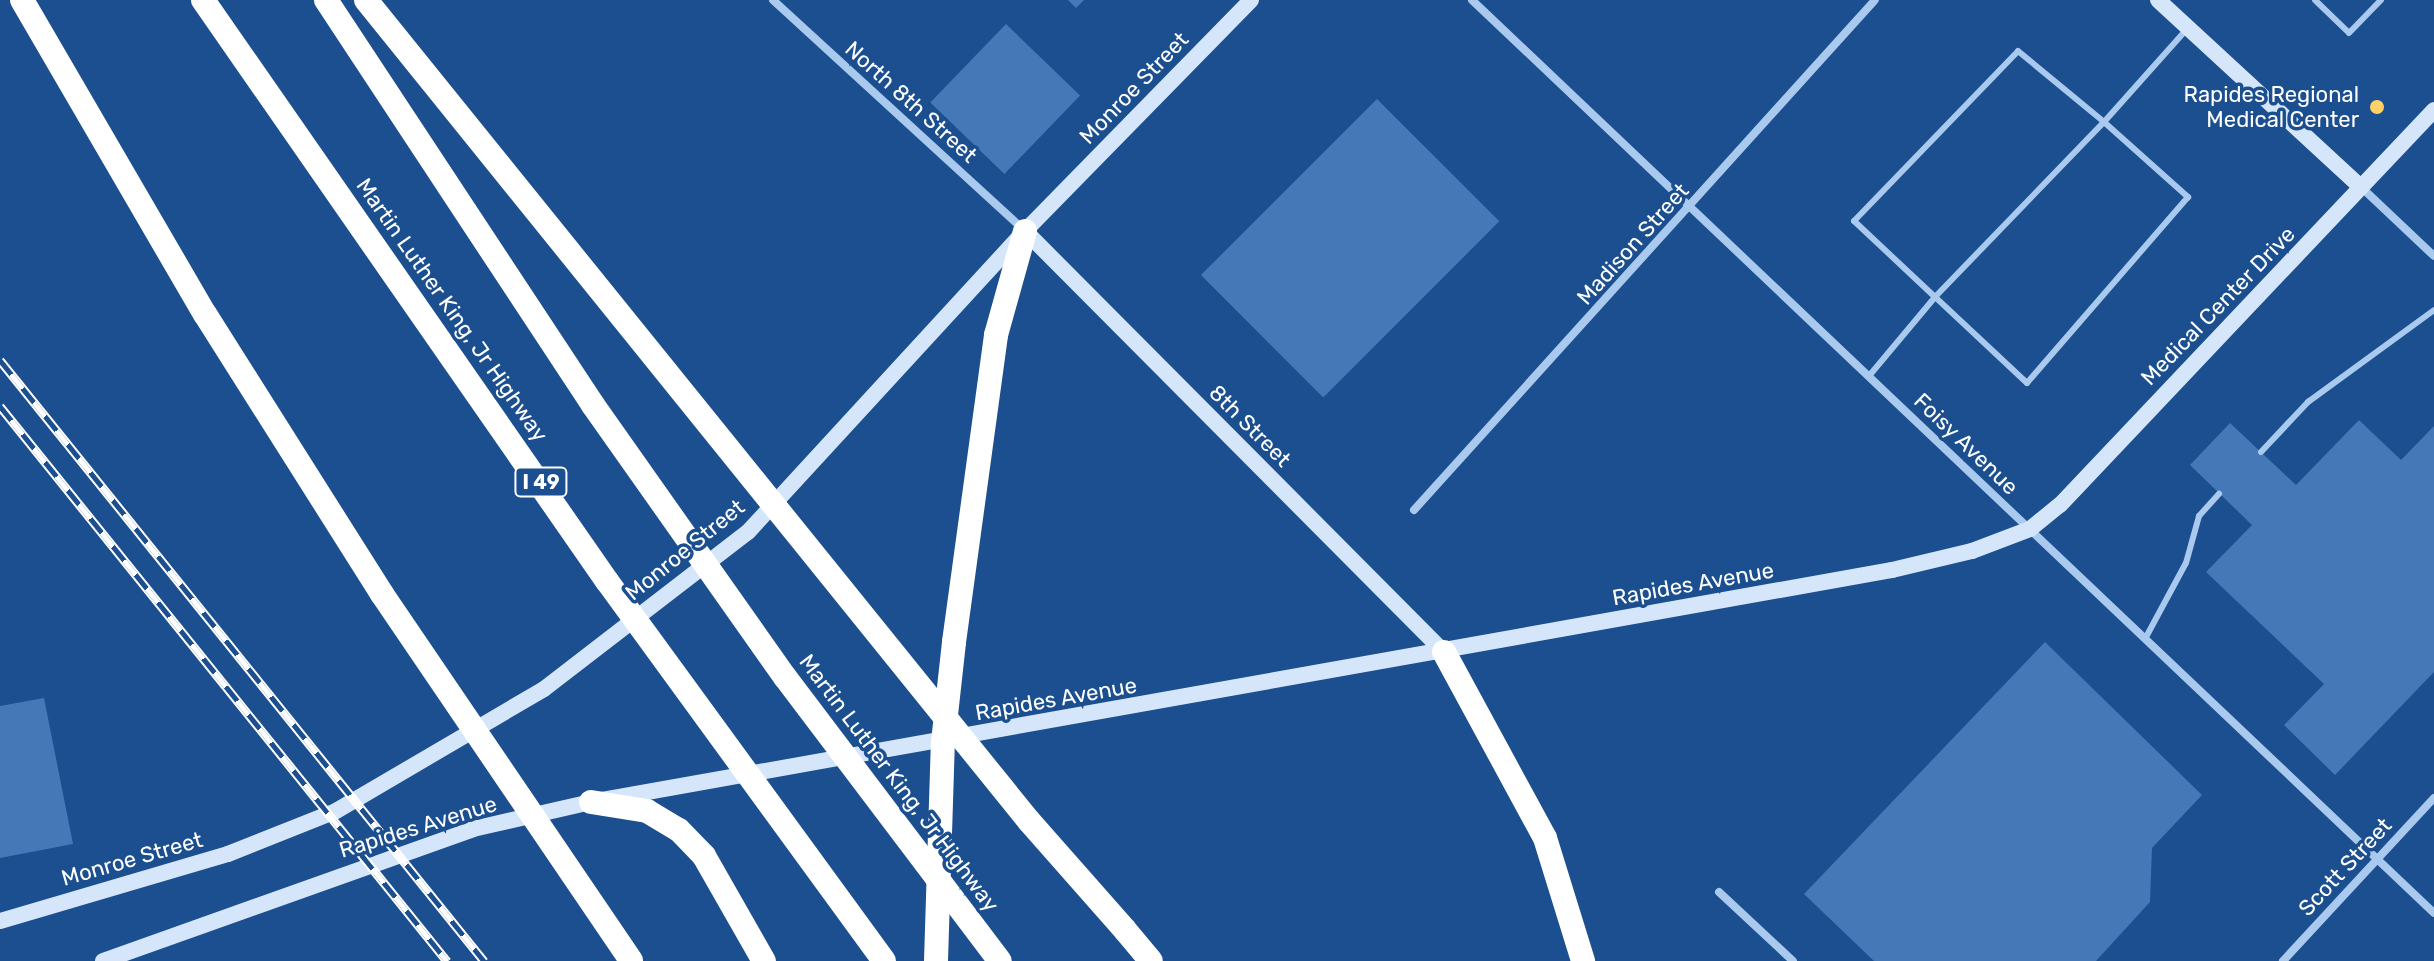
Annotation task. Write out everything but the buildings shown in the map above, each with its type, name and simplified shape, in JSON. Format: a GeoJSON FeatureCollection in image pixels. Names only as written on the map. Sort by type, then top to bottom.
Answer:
{"type":"FeatureCollection","features":[{"type":"Feature","properties":{"kind":"highway"},"geometry":{"type":"LineString","coordinates":[[22,0],[205,314],[382,594],[631,961]]}},
{"type":"Feature","properties":{"kind":"highway","name":"Martin Luther King, Jr Highway"},"geometry":{"type":"LineString","coordinates":[[203,0],[607,581],[884,961]]}},
{"type":"Feature","properties":{"kind":"highway","name":"Martin Luther King, Jr Highway"},"geometry":{"type":"LineString","coordinates":[[326,0],[593,405],[785,677],[1000,961]]}},
{"type":"Feature","properties":{"kind":"highway"},"geometry":{"type":"LineString","coordinates":[[366,0],[1029,821],[1151,961]]}},
{"type":"Feature","properties":{"kind":"highway"},"geometry":{"type":"LineString","coordinates":[[936,961],[943,742],[981,427],[996,335],[1025,231]]}},
{"type":"Feature","properties":{"kind":"highway"},"geometry":{"type":"LineString","coordinates":[[1444,652],[1545,838],[1583,961]]}},
{"type":"Feature","properties":{"kind":"highway"},"geometry":{"type":"LineString","coordinates":[[591,802],[647,811],[679,830],[704,856],[764,961]]}},
{"type":"Feature","properties":{"kind":"main road","name":"Monroe Street"},"geometry":{"type":"LineString","coordinates":[[0,921],[228,854],[336,811],[544,689],[748,532],[1025,231],[1251,0]]}},
{"type":"Feature","properties":{"kind":"main road"},"geometry":{"type":"LineString","coordinates":[[2158,0],[2361,187]]}},
{"type":"Feature","properties":{"kind":"main road","name":"Medical Center Drive"},"geometry":{"type":"LineString","coordinates":[[2030,529],[2060,505],[2434,110]]}},
{"type":"Feature","properties":{"kind":"main road","name":"8th Street"},"geometry":{"type":"LineString","coordinates":[[1025,231],[1444,652]]}},
{"type":"Feature","properties":{"kind":"main road","name":"Rapides Avenue"},"geometry":{"type":"LineString","coordinates":[[103,961],[167,942],[391,856],[473,829],[591,802],[943,742],[1892,570],[1972,551],[2030,529]]}},
{"type":"Feature","properties":{"kind":"main road"},"geometry":{"type":"LineString","coordinates":[[131,961],[167,942]]}},
{"type":"Feature","properties":{"kind":"street","name":"North 8th Street"},"geometry":{"type":"LineString","coordinates":[[773,0],[1025,231]]}},
{"type":"Feature","properties":{"kind":"street","name":"Foisy Avenue"},"geometry":{"type":"LineString","coordinates":[[1472,0],[2434,913]]}},
{"type":"Feature","properties":{"kind":"street","name":"Madison Street"},"geometry":{"type":"LineString","coordinates":[[1414,510],[1691,208],[1875,0]]}},
{"type":"Feature","properties":{"kind":"street"},"geometry":{"type":"LineString","coordinates":[[2361,187],[2434,256]]}},
{"type":"Feature","properties":{"kind":"street","name":"Scott Street"},"geometry":{"type":"LineString","coordinates":[[2283,961],[2375,858],[2434,798]]}},
{"type":"Feature","properties":{"kind":"street"},"geometry":{"type":"LineString","coordinates":[[1719,892],[1793,961]]}},
{"type":"Feature","properties":{"kind":"lane"},"geometry":{"type":"LineString","coordinates":[[2315,0],[2349,33],[2381,0]]}},
{"type":"Feature","properties":{"kind":"lane"},"geometry":{"type":"LineString","coordinates":[[1869,376],[1935,297],[2104,122],[2188,28]]}},
{"type":"Feature","properties":{"kind":"lane"},"geometry":{"type":"LineString","coordinates":[[2018,51],[2104,122],[2188,197],[2027,383],[1854,221],[2018,51]]}},
{"type":"Feature","properties":{"kind":"lane"},"geometry":{"type":"LineString","coordinates":[[2261,452],[2308,402],[2432,312],[2434,322]]}},
{"type":"Feature","properties":{"kind":"lane"},"geometry":{"type":"LineString","coordinates":[[2145,639],[2186,563],[2199,516],[2219,494]]}},
{"type":"Feature","properties":{"kind":"railway"},"geometry":{"type":"LineString","coordinates":[[0,360],[484,961]]}},
{"type":"Feature","properties":{"kind":"railway"},"geometry":{"type":"LineString","coordinates":[[0,406],[447,961]]}},
{"type":"Feature","properties":{"kind":"place","name":"Rapides Regional Medical Center"},"geometry":{"type":"Point","coordinates":[2377,107]}}]}
